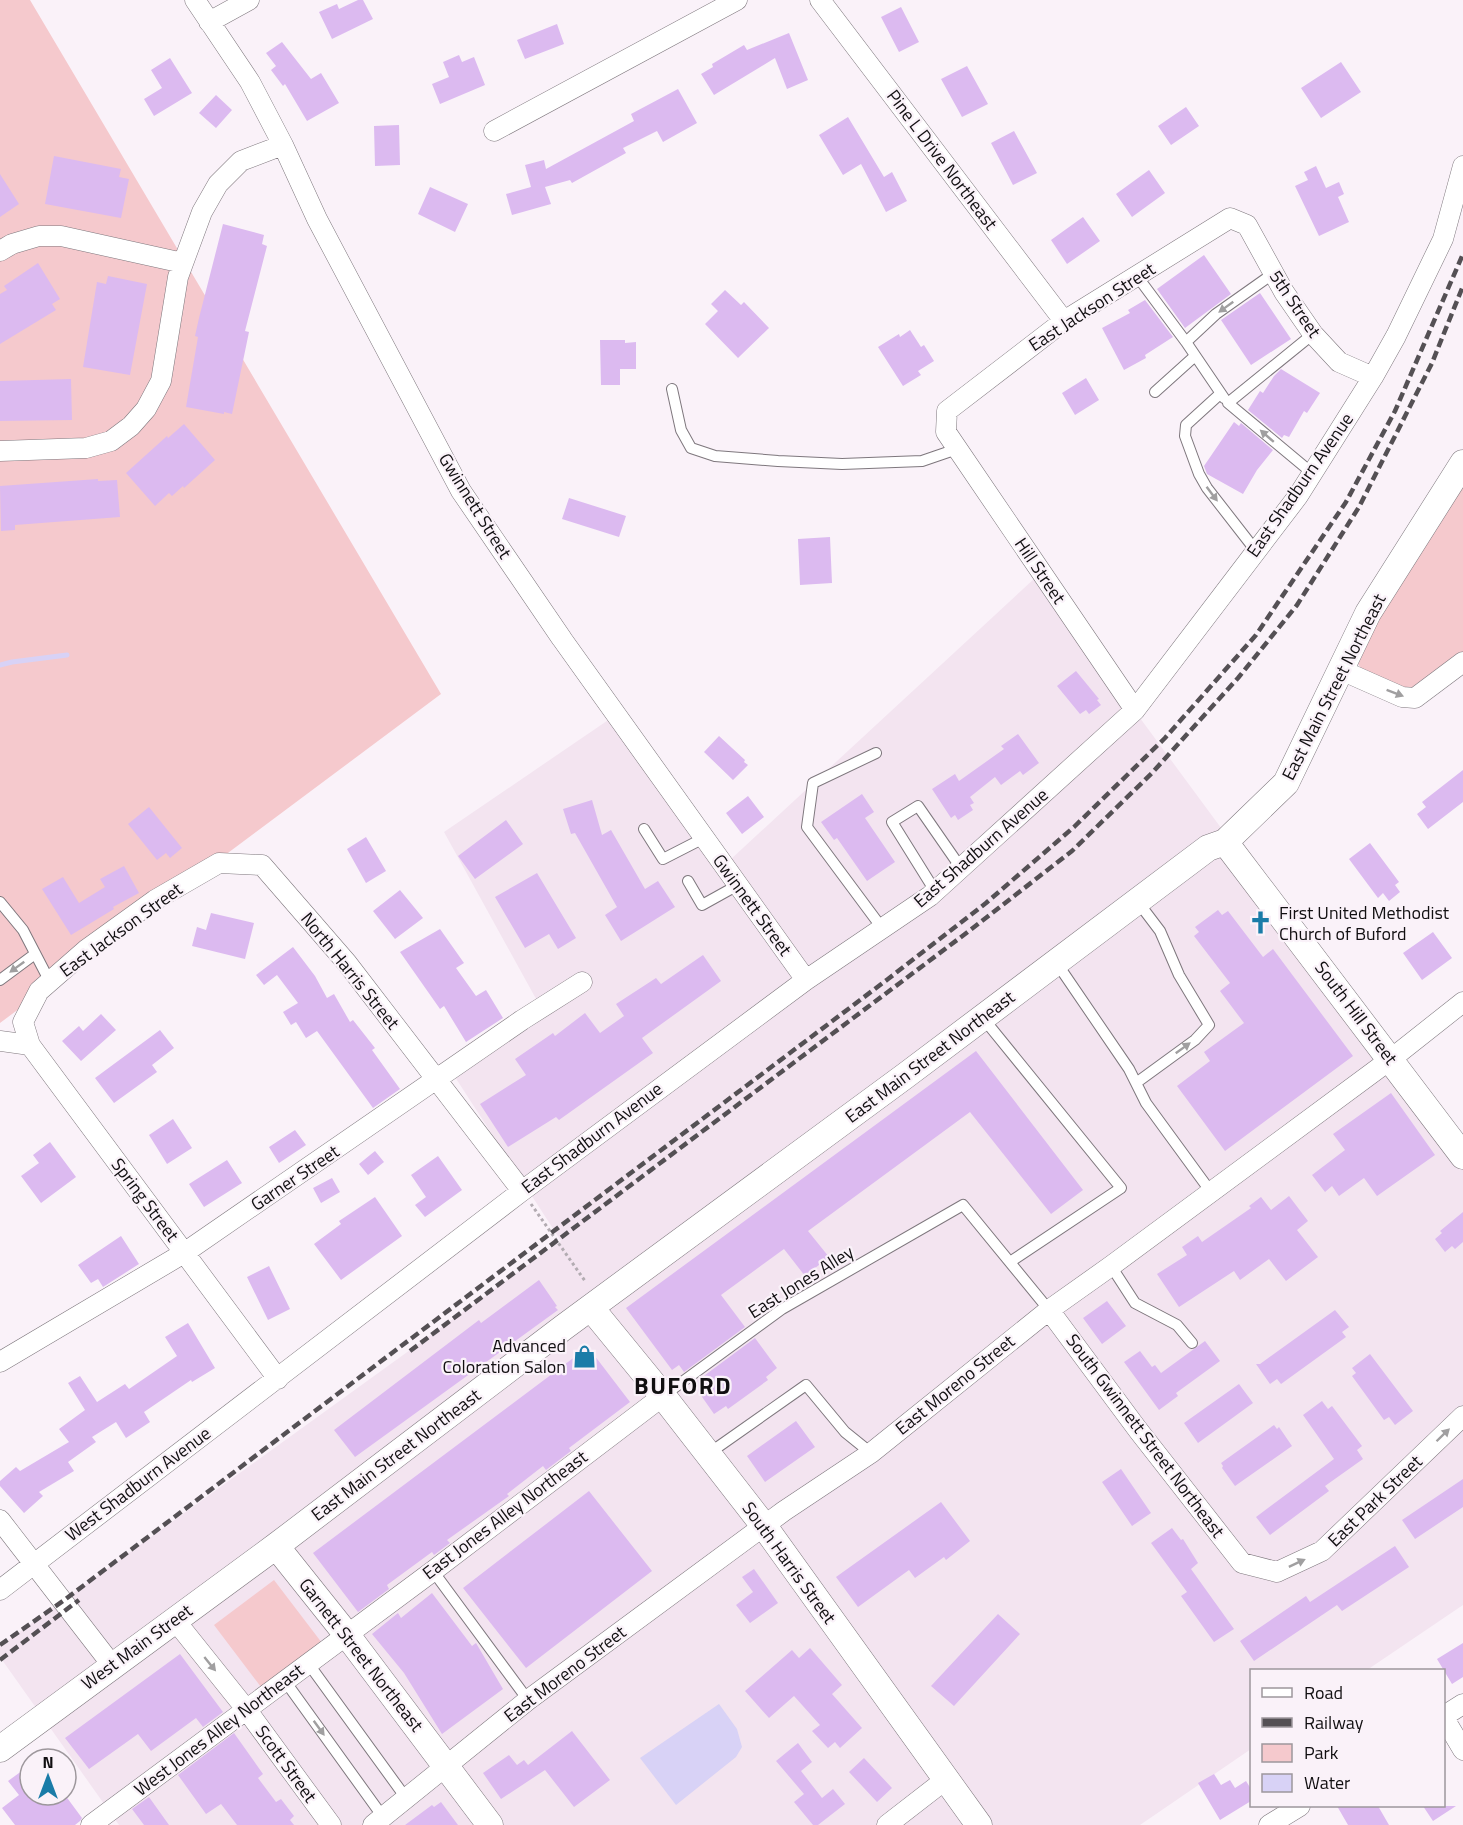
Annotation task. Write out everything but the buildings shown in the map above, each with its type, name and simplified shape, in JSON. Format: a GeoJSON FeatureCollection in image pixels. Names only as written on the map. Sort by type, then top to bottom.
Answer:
{"type":"FeatureCollection","features":[{"type":"Feature","properties":{"kind":"street","name":"Gwinnett Street"},"geometry":{"type":"LineString","coordinates":[[195,0],[250,82],[283,145],[317,219],[461,491],[562,639],[806,980]]}},
{"type":"Feature","properties":{"kind":"street"},"geometry":{"type":"LineString","coordinates":[[209,22],[249,0]]}},
{"type":"Feature","properties":{"kind":"street"},"geometry":{"type":"LineString","coordinates":[[494,130],[736,0]]}},
{"type":"Feature","properties":{"kind":"street","name":"Pine L Drive Northeast"},"geometry":{"type":"LineString","coordinates":[[820,0],[1064,321]]}},
{"type":"Feature","properties":{"kind":"street"},"geometry":{"type":"LineString","coordinates":[[0,451],[86,448],[111,441],[131,426],[146,409],[161,381],[178,278],[202,212],[218,184],[241,161],[283,145]]}},
{"type":"Feature","properties":{"kind":"street","name":"East Shadburn Avenue"},"geometry":{"type":"LineString","coordinates":[[278,1379],[522,1191],[806,980],[935,891],[1135,710],[1298,496],[1373,377],[1396,336],[1443,238],[1463,166]]}},
{"type":"Feature","properties":{"kind":"street","name":"East Jackson Street"},"geometry":{"type":"LineString","coordinates":[[945,432],[947,411],[1064,321],[1230,218]]}},
{"type":"Feature","properties":{"kind":"street","name":"5th Street"},"geometry":{"type":"LineString","coordinates":[[1230,218],[1247,225],[1284,292],[1314,334],[1339,362],[1373,377]]}},
{"type":"Feature","properties":{"kind":"street"},"geometry":{"type":"LineString","coordinates":[[0,251],[12,244],[39,236],[61,236],[183,263]]}},
{"type":"Feature","properties":{"kind":"street","name":"Hill Street"},"geometry":{"type":"LineString","coordinates":[[945,432],[1135,710]]}},
{"type":"Feature","properties":{"kind":"street","name":"East Main Street Northeast"},"geometry":{"type":"LineString","coordinates":[[276,1546],[591,1308],[1208,849],[1225,842],[1286,783],[1368,613],[1463,463]]}},
{"type":"Feature","properties":{"kind":"street"},"geometry":{"type":"LineString","coordinates":[[1341,670],[1402,697],[1415,698],[1463,662]]}},
{"type":"Feature","properties":{"kind":"street","name":"South Hill Street"},"geometry":{"type":"LineString","coordinates":[[1225,842],[1463,1156]]}},
{"type":"Feature","properties":{"kind":"street","name":"East Jackson Street"},"geometry":{"type":"LineString","coordinates":[[30,1045],[23,1022],[39,991],[87,949],[155,900],[219,863],[262,865]]}},
{"type":"Feature","properties":{"kind":"street","name":"North Harris Street"},"geometry":{"type":"LineString","coordinates":[[262,865],[347,963],[522,1191]]}},
{"type":"Feature","properties":{"kind":"street","name":"Garner Street"},"geometry":{"type":"LineString","coordinates":[[0,1362],[184,1253],[531,1014],[582,982]]}},
{"type":"Feature","properties":{"kind":"street","name":"East Moreno Street"},"geometry":{"type":"LineString","coordinates":[[378,1821],[528,1700],[764,1526],[871,1453],[1049,1310],[1391,1059],[1463,1002]]}},
{"type":"Feature","properties":{"kind":"street"},"geometry":{"type":"LineString","coordinates":[[0,1041],[30,1045]]}},
{"type":"Feature","properties":{"kind":"street","name":"Spring Street"},"geometry":{"type":"LineString","coordinates":[[30,1045],[278,1379]]}},
{"type":"Feature","properties":{"kind":"street","name":"South Harris Street"},"geometry":{"type":"LineString","coordinates":[[591,1308],[764,1526],[979,1825]]}},
{"type":"Feature","properties":{"kind":"street","name":"South Gwinnett Street Northeast"},"geometry":{"type":"LineString","coordinates":[[1049,1310],[1138,1430],[1242,1563]]}},
{"type":"Feature","properties":{"kind":"street","name":"West Shadburn Avenue"},"geometry":{"type":"LineString","coordinates":[[0,1590],[32,1563],[278,1379]]}},
{"type":"Feature","properties":{"kind":"street","name":"East Jones Alley Northeast"},"geometry":{"type":"LineString","coordinates":[[347,1635],[663,1396]]}},
{"type":"Feature","properties":{"kind":"street","name":"East Park Street"},"geometry":{"type":"LineString","coordinates":[[1242,1563],[1277,1572],[1322,1551],[1463,1416]]}},
{"type":"Feature","properties":{"kind":"street"},"geometry":{"type":"LineString","coordinates":[[0,1520],[112,1665]]}},
{"type":"Feature","properties":{"kind":"street","name":"West Main Street"},"geometry":{"type":"LineString","coordinates":[[0,1749],[276,1546]]}},
{"type":"Feature","properties":{"kind":"street","name":"Garnett Street Northeast"},"geometry":{"type":"LineString","coordinates":[[276,1546],[347,1635],[490,1825]]}},
{"type":"Feature","properties":{"kind":"street","name":"Scott Street"},"geometry":{"type":"LineString","coordinates":[[174,1619],[246,1709],[331,1825]]}},
{"type":"Feature","properties":{"kind":"street","name":"West Jones Alley Northeast"},"geometry":{"type":"LineString","coordinates":[[91,1825],[347,1635]]}},
{"type":"Feature","properties":{"kind":"street"},"geometry":{"type":"LineString","coordinates":[[1445,1716],[1463,1704]]}},
{"type":"Feature","properties":{"kind":"street"},"geometry":{"type":"LineString","coordinates":[[1445,1720],[1463,1750]]}},
{"type":"Feature","properties":{"kind":"street"},"geometry":{"type":"LineString","coordinates":[[888,1825],[945,1780]]}},
{"type":"Feature","properties":{"kind":"street"},"geometry":{"type":"LineString","coordinates":[[1269,1825],[1298,1807]]}},
{"type":"Feature","properties":{"kind":"lane"},"geometry":{"type":"LineString","coordinates":[[1186,342],[1216,314],[1274,273]]}},
{"type":"Feature","properties":{"kind":"lane"},"geometry":{"type":"LineString","coordinates":[[1137,276],[1186,342],[1220,394],[1312,473]]}},
{"type":"Feature","properties":{"kind":"lane"},"geometry":{"type":"LineString","coordinates":[[1228,403],[1314,334]]}},
{"type":"Feature","properties":{"kind":"lane"},"geometry":{"type":"LineString","coordinates":[[1155,392],[1195,356]]}},
{"type":"Feature","properties":{"kind":"lane"},"geometry":{"type":"LineString","coordinates":[[672,389],[681,430],[691,448],[715,456],[842,464],[922,461],[957,449]]}},
{"type":"Feature","properties":{"kind":"lane"},"geometry":{"type":"LineString","coordinates":[[1220,394],[1186,425],[1185,436],[1199,474],[1207,488],[1256,551]]}},
{"type":"Feature","properties":{"kind":"lane"},"geometry":{"type":"LineString","coordinates":[[876,753],[813,783],[807,826],[882,928]]}},
{"type":"Feature","properties":{"kind":"lane"},"geometry":{"type":"LineString","coordinates":[[935,891],[892,822],[918,806],[961,868]]}},
{"type":"Feature","properties":{"kind":"lane"},"geometry":{"type":"LineString","coordinates":[[644,829],[663,859],[704,838]]}},
{"type":"Feature","properties":{"kind":"lane"},"geometry":{"type":"LineString","coordinates":[[688,881],[702,905],[738,885]]}},
{"type":"Feature","properties":{"kind":"lane"},"geometry":{"type":"LineString","coordinates":[[0,902],[23,930],[50,982]]}},
{"type":"Feature","properties":{"kind":"lane"},"geometry":{"type":"LineString","coordinates":[[1136,1083],[1195,1040],[1209,1025],[1179,975],[1160,931],[1138,902]]}},
{"type":"Feature","properties":{"kind":"lane"},"geometry":{"type":"LineString","coordinates":[[0,980],[35,954]]}},
{"type":"Feature","properties":{"kind":"lane"},"geometry":{"type":"LineString","coordinates":[[1056,962],[1129,1069],[1146,1103],[1211,1192]]}},
{"type":"Feature","properties":{"kind":"lane"},"geometry":{"type":"LineString","coordinates":[[983,1017],[1121,1188],[1010,1262],[1049,1310]]}},
{"type":"Feature","properties":{"kind":"lane","name":"East Jones Alley"},"geometry":{"type":"LineString","coordinates":[[663,1396],[782,1309],[963,1205],[1010,1262]]}},
{"type":"Feature","properties":{"kind":"lane"},"geometry":{"type":"LineString","coordinates":[[1111,1266],[1135,1303],[1178,1325],[1192,1343]]}},
{"type":"Feature","properties":{"kind":"lane"},"geometry":{"type":"LineString","coordinates":[[708,1454],[806,1384],[845,1432],[871,1453]]}},
{"type":"Feature","properties":{"kind":"lane"},"geometry":{"type":"LineString","coordinates":[[433,1571],[528,1700]]}},
{"type":"Feature","properties":{"kind":"lane"},"geometry":{"type":"LineString","coordinates":[[308,1663],[406,1798]]}},
{"type":"Feature","properties":{"kind":"lane"},"geometry":{"type":"LineString","coordinates":[[285,1681],[378,1821]]}},
{"type":"Feature","properties":{"kind":"path"},"geometry":{"type":"LineString","coordinates":[[522,1191],[585,1281]]}},
{"type":"Feature","properties":{"kind":"shaded area"},"geometry":{"type":"Polygon","coordinates":[[[1036,577],[1463,1156],[1463,1605],[1368,1669],[1250,1669],[1250,1750],[1140,1825],[119,1825],[78,1767],[78,1747],[64,1747],[0,1657],[0,1646],[561,1241],[455,1077],[546,1017],[444,832],[623,710],[730,860],[1036,577]]]}},
{"type":"Feature","properties":{"kind":"green space"},"geometry":{"type":"Polygon","coordinates":[[[0,0],[30,0],[441,694],[0,1023],[0,0]]]}},
{"type":"Feature","properties":{"kind":"green space"},"geometry":{"type":"Polygon","coordinates":[[[1463,486],[1463,653],[1412,692],[1365,675],[1358,664],[1367,638],[1463,486]]]}},
{"type":"Feature","properties":{"kind":"green space"},"geometry":{"type":"Polygon","coordinates":[[[274,1580],[322,1643],[261,1687],[214,1625],[274,1580]]]}},
{"type":"Feature","properties":{"kind":"water"},"geometry":{"type":"Polygon","coordinates":[[[719,1704],[737,1729],[742,1747],[736,1757],[676,1805],[640,1758],[719,1704]]]}},
{"type":"Feature","properties":{"kind":"waterway"},"geometry":{"type":"LineString","coordinates":[[0,665],[67,655]]}},
{"type":"Feature","properties":{"kind":"railway"},"geometry":{"type":"LineString","coordinates":[[0,1645],[63,1601],[888,979],[986,903],[1074,827],[1165,738],[1256,635],[1346,502],[1395,411],[1463,254]]}},
{"type":"Feature","properties":{"kind":"railway"},"geometry":{"type":"LineString","coordinates":[[410,1351],[1072,851],[1152,773],[1238,678],[1297,605],[1359,507],[1432,363],[1463,286]]}},
{"type":"Feature","properties":{"kind":"railway"},"geometry":{"type":"LineString","coordinates":[[0,1660],[79,1600]]}},
{"type":"Feature","properties":{"kind":"place","name":"First United Methodist Church of Buford"},"geometry":{"type":"Point","coordinates":[1261,923]}},
{"type":"Feature","properties":{"kind":"place","name":"Advanced Coloration Salon"},"geometry":{"type":"Point","coordinates":[584,1356]}},
{"type":"Feature","properties":{"kind":"district","name":"BUFORD"},"geometry":{"type":"Point","coordinates":[683,1386]}}]}
